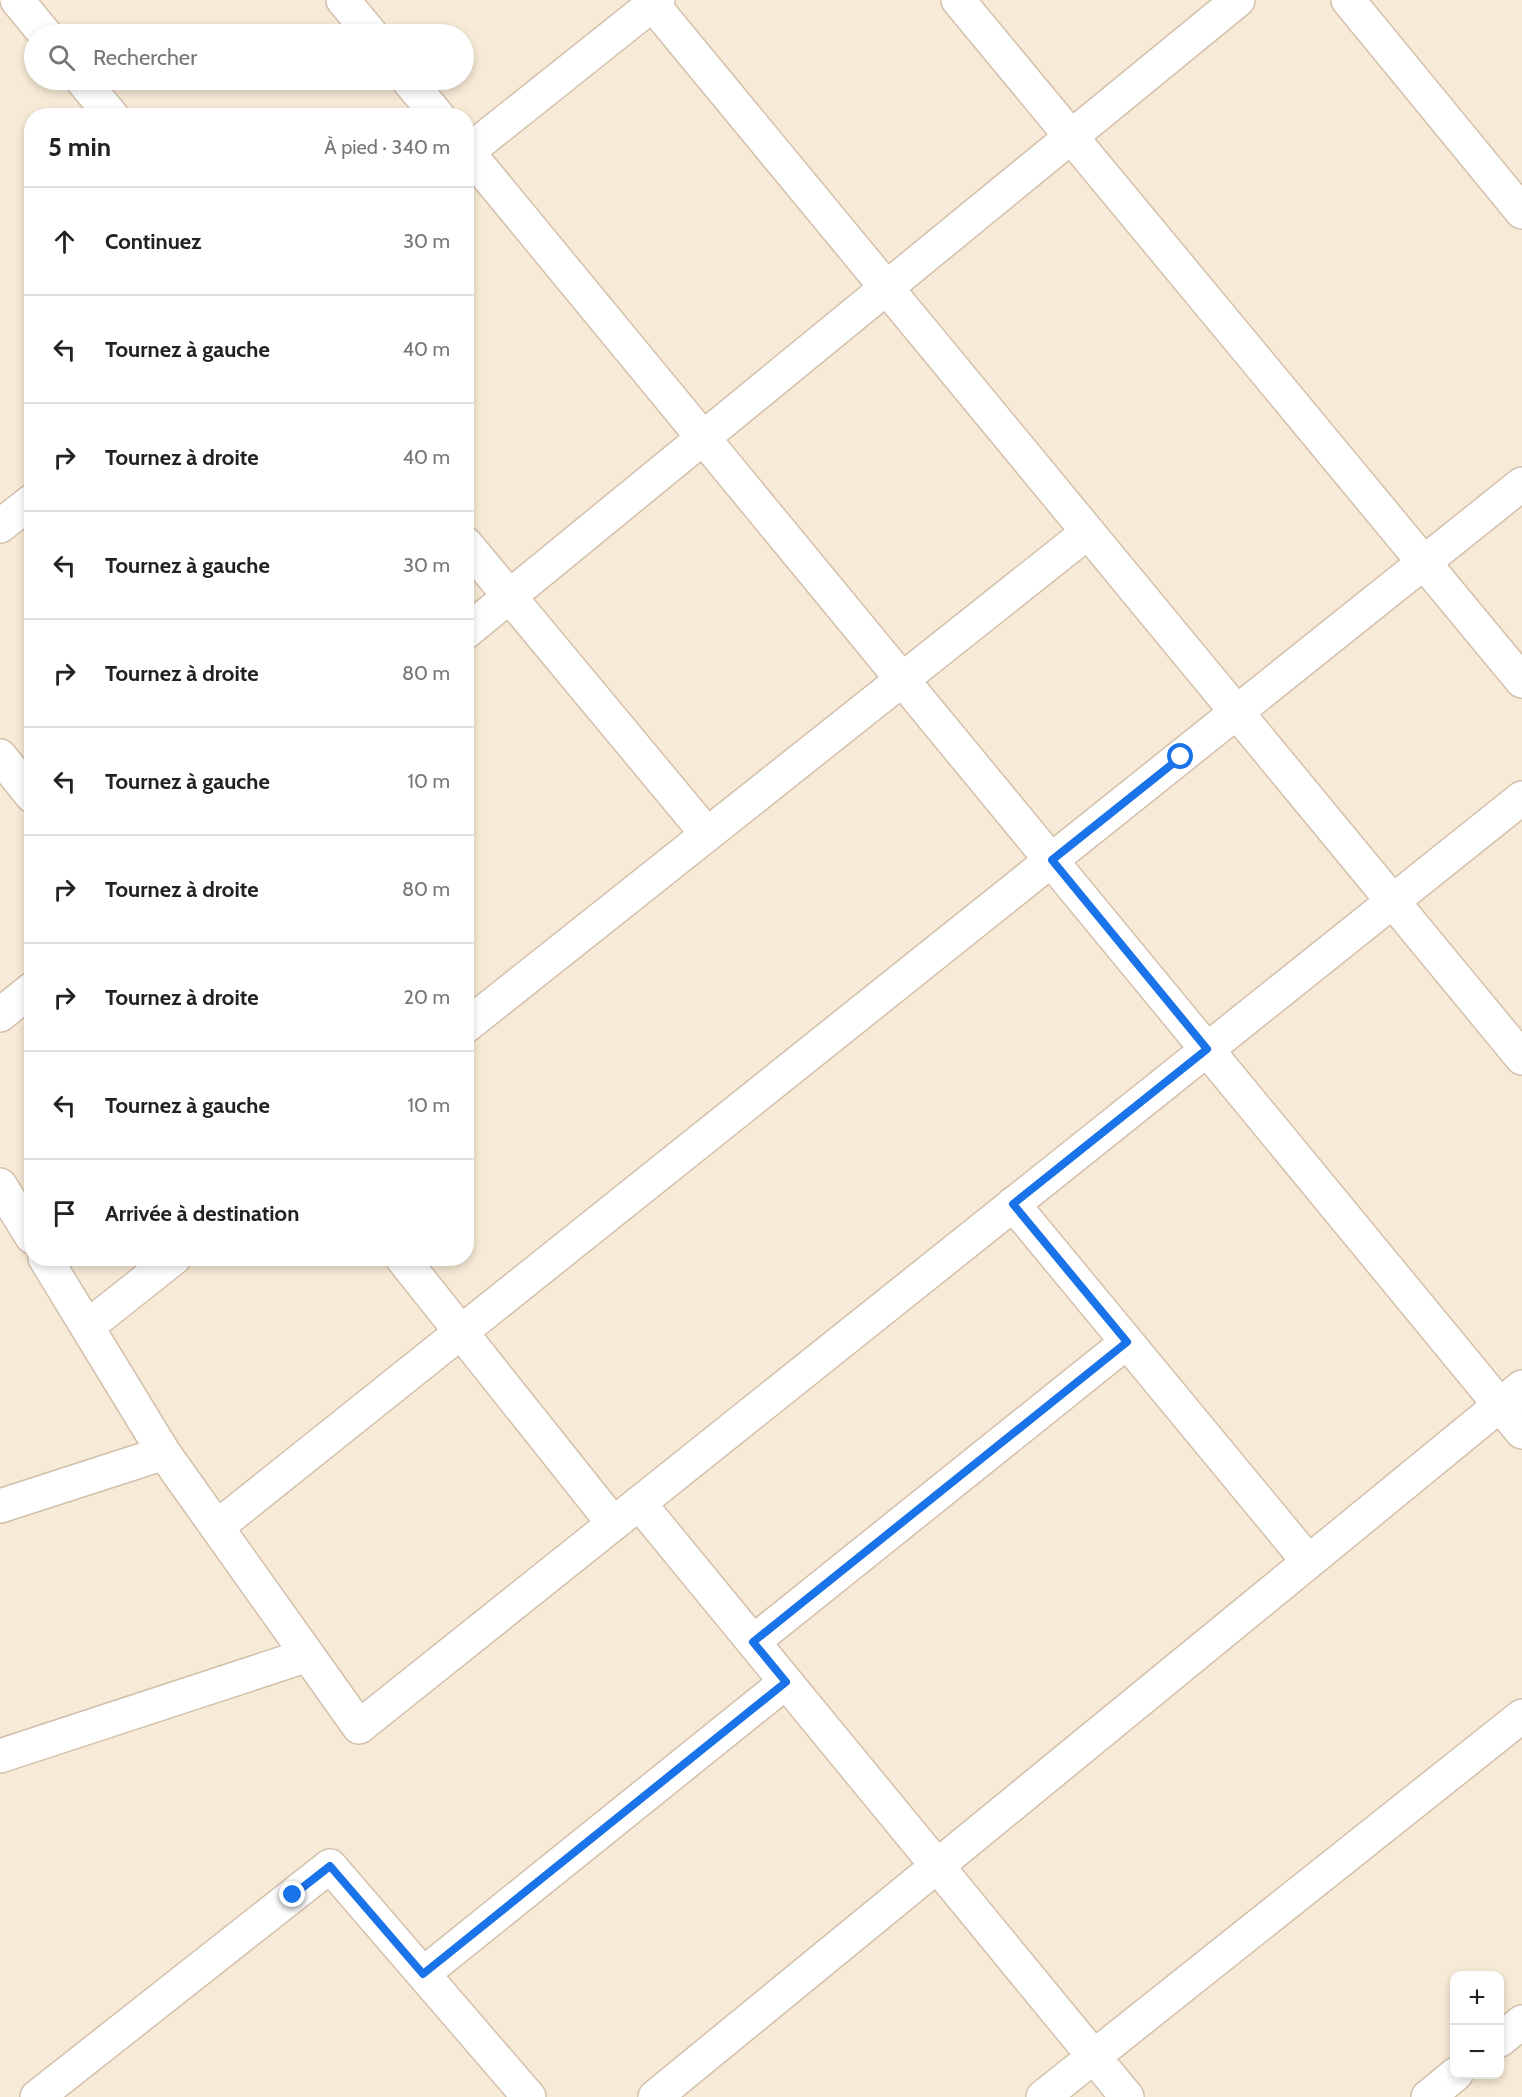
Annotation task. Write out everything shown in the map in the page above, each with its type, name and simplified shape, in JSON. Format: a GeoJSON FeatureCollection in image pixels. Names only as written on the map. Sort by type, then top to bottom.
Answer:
{"type":"FeatureCollection","features":[{"type":"Feature","properties":{"kind":"street"},"geometry":{"type":"LineString","coordinates":[[17,0],[37,24]]}},
{"type":"Feature","properties":{"kind":"street"},"geometry":{"type":"LineString","coordinates":[[343,0],[363,24]]}},
{"type":"Feature","properties":{"kind":"street"},"geometry":{"type":"LineString","coordinates":[[958,0],[1522,681]]}},
{"type":"Feature","properties":{"kind":"street"},"geometry":{"type":"LineString","coordinates":[[474,625],[1238,0]]}},
{"type":"Feature","properties":{"kind":"street"},"geometry":{"type":"LineString","coordinates":[[1348,0],[1522,212]]}},
{"type":"Feature","properties":{"kind":"street"},"geometry":{"type":"LineString","coordinates":[[474,146],[653,1],[886,288],[1522,1058]]}},
{"type":"Feature","properties":{"kind":"street"},"geometry":{"type":"LineString","coordinates":[[90,90],[105,108]]}},
{"type":"Feature","properties":{"kind":"street"},"geometry":{"type":"LineString","coordinates":[[416,90],[431,108]]}},
{"type":"Feature","properties":{"kind":"street"},"geometry":{"type":"LineString","coordinates":[[474,160],[1207,1049],[1511,1396],[1522,1432]]}},
{"type":"Feature","properties":{"kind":"street"},"geometry":{"type":"LineString","coordinates":[[217,1527],[1522,484]]}},
{"type":"Feature","properties":{"kind":"street"},"geometry":{"type":"LineString","coordinates":[[0,526],[24,507]]}},
{"type":"Feature","properties":{"kind":"street"},"geometry":{"type":"LineString","coordinates":[[474,1020],[1088,532]]}},
{"type":"Feature","properties":{"kind":"street"},"geometry":{"type":"LineString","coordinates":[[474,553],[707,834]]}},
{"type":"Feature","properties":{"kind":"street"},"geometry":{"type":"LineString","coordinates":[[0,756],[24,786]]}},
{"type":"Feature","properties":{"kind":"street"},"geometry":{"type":"LineString","coordinates":[[50,1266],[164,1453],[359,1726],[1522,798]]}},
{"type":"Feature","properties":{"kind":"street"},"geometry":{"type":"LineString","coordinates":[[0,1015],[24,996]]}},
{"type":"Feature","properties":{"kind":"street"},"geometry":{"type":"LineString","coordinates":[[0,1185],[24,1223]]}},
{"type":"Feature","properties":{"kind":"street"},"geometry":{"type":"LineString","coordinates":[[1013,1204],[1308,1561]]}},
{"type":"Feature","properties":{"kind":"street"},"geometry":{"type":"LineString","coordinates":[[87,1327],[164,1266]]}},
{"type":"Feature","properties":{"kind":"street"},"geometry":{"type":"LineString","coordinates":[[408,1266],[613,1523]]}},
{"type":"Feature","properties":{"kind":"street"},"geometry":{"type":"LineString","coordinates":[[753,1642],[1127,1342]]}},
{"type":"Feature","properties":{"kind":"street"},"geometry":{"type":"LineString","coordinates":[[655,2097],[1511,1396]]}},
{"type":"Feature","properties":{"kind":"street"},"geometry":{"type":"LineString","coordinates":[[0,1506],[164,1453]]}},
{"type":"Feature","properties":{"kind":"street"},"geometry":{"type":"LineString","coordinates":[[639,1503],[1127,2097]]}},
{"type":"Feature","properties":{"kind":"street"},"geometry":{"type":"LineString","coordinates":[[0,1756],[308,1654]]}},
{"type":"Feature","properties":{"kind":"street"},"geometry":{"type":"LineString","coordinates":[[423,1974],[786,1682]]}},
{"type":"Feature","properties":{"kind":"street"},"geometry":{"type":"LineString","coordinates":[[1043,2097],[1522,1716]]}},
{"type":"Feature","properties":{"kind":"street"},"geometry":{"type":"LineString","coordinates":[[37,2097],[330,1866],[528,2097]]}},
{"type":"Feature","properties":{"kind":"street"},"geometry":{"type":"LineString","coordinates":[[1504,2037],[1522,2022]]}},
{"type":"Feature","properties":{"kind":"street"},"geometry":{"type":"LineString","coordinates":[[1428,2097],[1450,2079]]}},
{"type":"Feature","properties":{"kind":"shaded area"},"geometry":{"type":"Polygon","coordinates":[[[0,0],[1522,0],[1522,2097],[0,2097],[0,0]]]}},
{"type":"Feature","properties":{"kind":"route"},"geometry":{"type":"LineString","coordinates":[[293,1895],[330,1866],[423,1974],[786,1682],[753,1642],[1127,1342],[1013,1204],[1207,1049],[1052,860],[1181,757]]}}]}
